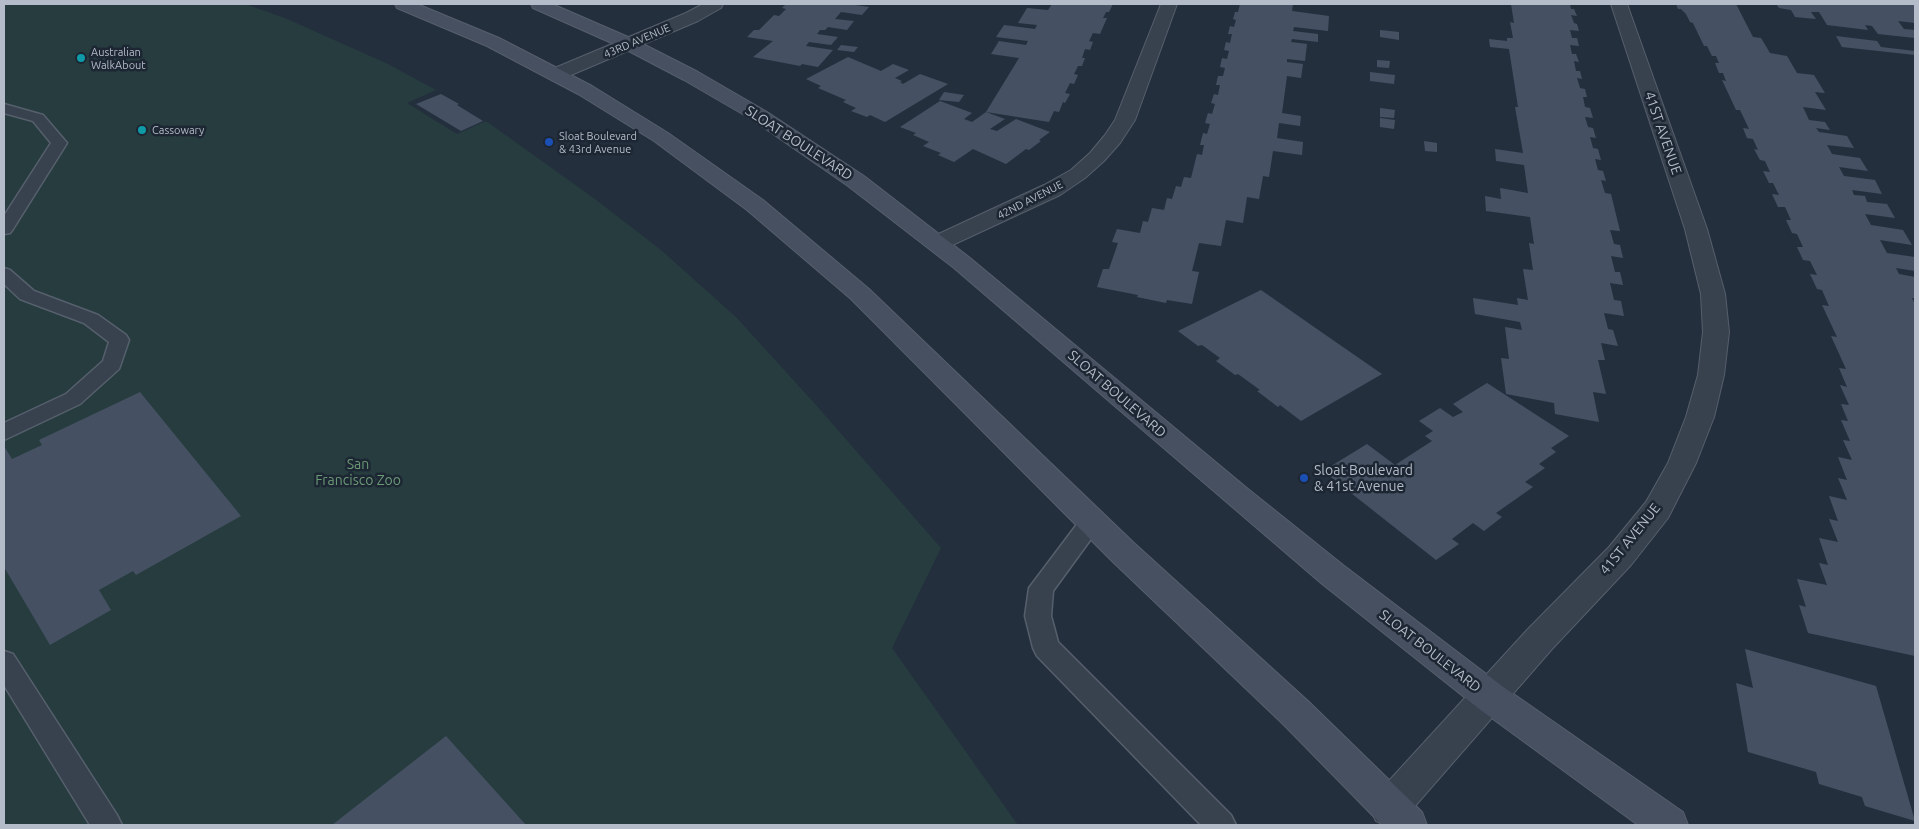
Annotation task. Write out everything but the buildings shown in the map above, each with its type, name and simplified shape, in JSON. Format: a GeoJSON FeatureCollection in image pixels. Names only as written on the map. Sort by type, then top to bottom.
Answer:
{"type":"FeatureCollection","features":[{"type":"Feature","properties":{"kind":"street"},"geometry":{"type":"LineString","coordinates":[[403,4],[493,42],[557,74],[661,137],[732,186],[860,294],[1092,521],[1296,713],[1398,817]]}},
{"type":"Feature","properties":{"kind":"street","name":"SLOAT BOULEVARD"},"geometry":{"type":"LineString","coordinates":[[539,4],[629,44],[691,76],[807,147],[882,200],[938,243],[1283,534],[1490,697],[1669,825]]}},
{"type":"Feature","properties":{"kind":"street","name":"43RD AVENUE"},"geometry":{"type":"LineString","coordinates":[[557,74],[692,17],[715,4]]}},
{"type":"Feature","properties":{"kind":"street","name":"42ND AVENUE"},"geometry":{"type":"LineString","coordinates":[[938,243],[1052,190],[1078,174],[1097,157],[1125,120],[1169,4]]}},
{"type":"Feature","properties":{"kind":"street","name":"41ST AVENUE"},"geometry":{"type":"LineString","coordinates":[[1398,817],[1490,697],[1540,639],[1620,556],[1657,510],[1682,463],[1700,416],[1711,375],[1716,332],[1713,294],[1705,259],[1619,4]]}},
{"type":"Feature","properties":{"kind":"lane"},"geometry":{"type":"LineString","coordinates":[[4,108],[38,118],[59,143],[4,229]]}},
{"type":"Feature","properties":{"kind":"lane"},"geometry":{"type":"LineString","coordinates":[[4,274],[27,295],[91,319],[119,340],[112,364],[73,399],[4,432]]}},
{"type":"Feature","properties":{"kind":"lane"},"geometry":{"type":"LineString","coordinates":[[1092,521],[1041,588],[1038,616],[1046,648],[1221,825]]}},
{"type":"Feature","properties":{"kind":"lane"},"geometry":{"type":"LineString","coordinates":[[4,662],[107,825]]}},
{"type":"Feature","properties":{"kind":"green space","name":"San Francisco Zoo"},"geometry":{"type":"Polygon","coordinates":[[[4,4],[245,4],[285,18],[388,64],[436,90],[407,103],[457,134],[486,121],[595,199],[661,250],[736,317],[941,548],[892,648],[1018,825],[4,825],[4,4]]]}},
{"type":"Feature","properties":{"kind":"place","name":"Australian WalkAbout"},"geometry":{"type":"Point","coordinates":[81,58]}},
{"type":"Feature","properties":{"kind":"place","name":"Cassowary"},"geometry":{"type":"Point","coordinates":[142,130]}},
{"type":"Feature","properties":{"kind":"place","name":"Sloat Boulevard & 43rd Avenue"},"geometry":{"type":"Point","coordinates":[549,142]}},
{"type":"Feature","properties":{"kind":"place","name":"Sloat Boulevard & 41st Avenue"},"geometry":{"type":"Point","coordinates":[1304,478]}}]}
